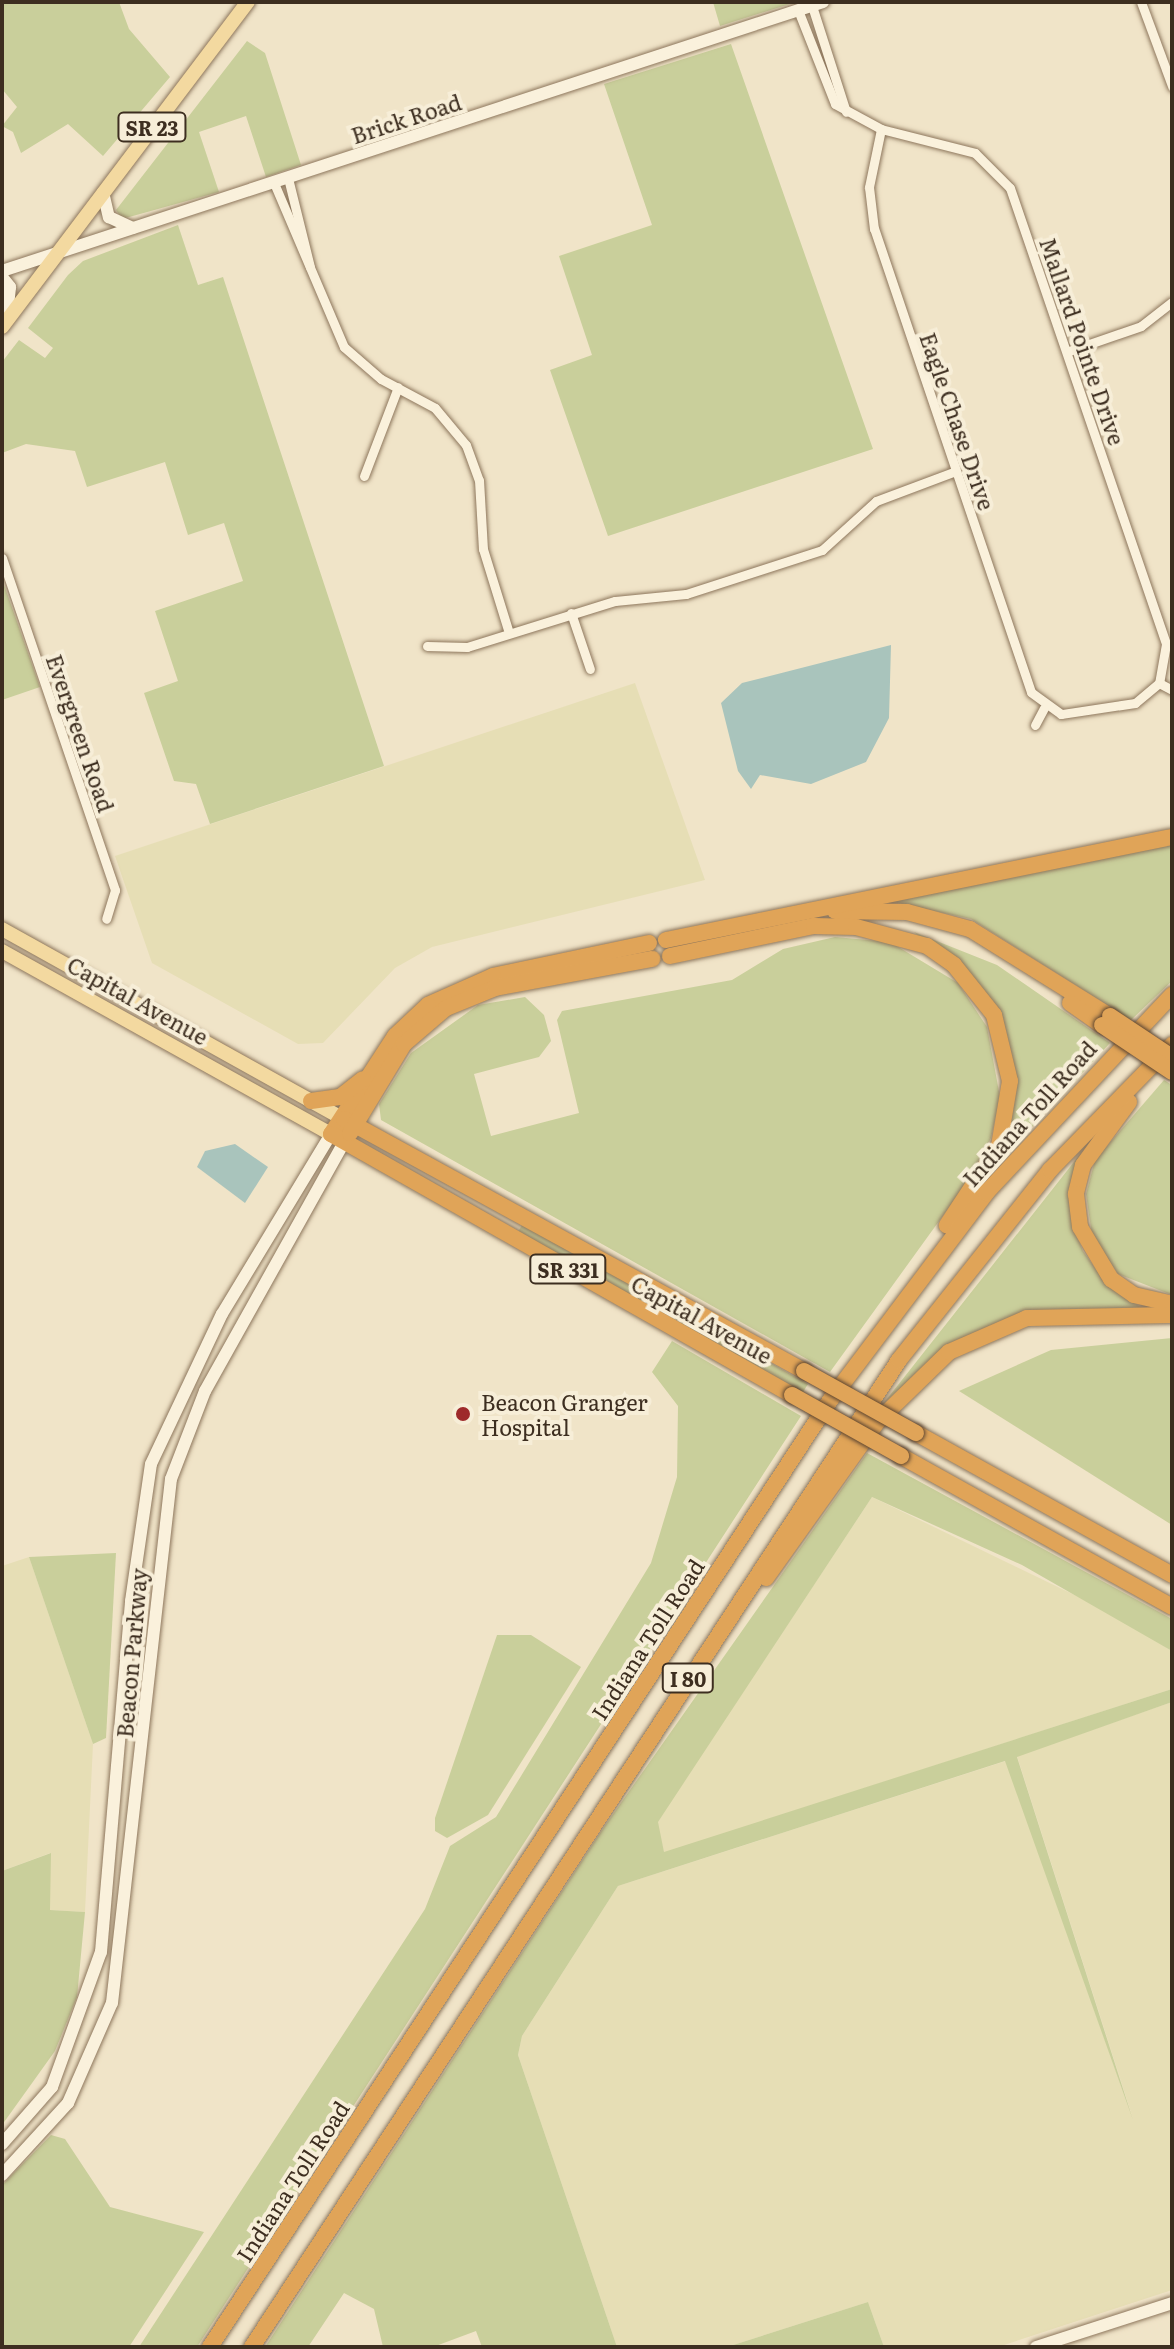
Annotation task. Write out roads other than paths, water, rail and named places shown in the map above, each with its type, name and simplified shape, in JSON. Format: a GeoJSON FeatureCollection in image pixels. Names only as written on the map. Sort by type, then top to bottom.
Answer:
{"type":"FeatureCollection","features":[{"type":"Feature","properties":{"kind":"highway"},"geometry":{"type":"LineString","coordinates":[[1172,837],[799,913],[668,948],[814,926],[902,921],[964,937],[1172,1056],[1100,1134],[1076,1194],[1092,1257],[1111,1279],[1134,1295],[1172,1304]]}},
{"type":"Feature","properties":{"kind":"highway"},"geometry":{"type":"LineString","coordinates":[[799,913],[880,909],[940,918],[1004,946],[1172,1072]]}},
{"type":"Feature","properties":{"kind":"highway"},"geometry":{"type":"LineString","coordinates":[[814,926],[892,933],[954,965],[994,1015],[1010,1081],[1009,1112],[983,1176],[898,1291],[873,1340]]}},
{"type":"Feature","properties":{"kind":"highway"},"geometry":{"type":"LineString","coordinates":[[338,1138],[404,1044],[446,1008],[495,988],[650,951],[454,991],[405,1025],[377,1063],[349,1122]]}},
{"type":"Feature","properties":{"kind":"highway","name":"Indiana Toll Road"},"geometry":{"type":"LineString","coordinates":[[210,2347],[873,1340],[986,1193],[1172,995]]}},
{"type":"Feature","properties":{"kind":"highway","name":"I 80"},"geometry":{"type":"LineString","coordinates":[[252,2347],[709,1646],[950,1293],[1050,1170],[1172,1045]]}},
{"type":"Feature","properties":{"kind":"highway"},"geometry":{"type":"LineString","coordinates":[[311,1101],[340,1097],[377,1063]]}},
{"type":"Feature","properties":{"kind":"highway","name":"Capital Avenue"},"geometry":{"type":"LineString","coordinates":[[349,1122],[1172,1575]]}},
{"type":"Feature","properties":{"kind":"highway","name":"Capital Avenue"},"geometry":{"type":"LineString","coordinates":[[338,1138],[1172,1607]]}},
{"type":"Feature","properties":{"kind":"highway"},"geometry":{"type":"LineString","coordinates":[[709,1646],[744,1610],[878,1421],[949,1352],[1027,1318],[1172,1315]]}},
{"type":"Feature","properties":{"kind":"main road","name":"SR 23"},"geometry":{"type":"LineString","coordinates":[[4,324],[248,2]]}},
{"type":"Feature","properties":{"kind":"main road","name":"Capital Avenue"},"geometry":{"type":"LineString","coordinates":[[2,929],[349,1122]]}},
{"type":"Feature","properties":{"kind":"main road","name":"Capital Avenue"},"geometry":{"type":"LineString","coordinates":[[2,951],[338,1138]]}},
{"type":"Feature","properties":{"kind":"street"},"geometry":{"type":"LineString","coordinates":[[1141,2],[1172,86]]}},
{"type":"Feature","properties":{"kind":"street"},"geometry":{"type":"LineString","coordinates":[[817,4],[846,112]]}},
{"type":"Feature","properties":{"kind":"street","name":"Brick Road"},"geometry":{"type":"LineString","coordinates":[[2,274],[57,253],[817,4]]}},
{"type":"Feature","properties":{"kind":"street","name":"Mallard Pointe Drive"},"geometry":{"type":"LineString","coordinates":[[798,10],[822,85],[846,112],[881,129],[965,148],[997,169],[1014,197],[1069,351],[1166,644],[1159,683]]}},
{"type":"Feature","properties":{"kind":"street","name":"Eagle Chase Drive"},"geometry":{"type":"LineString","coordinates":[[881,129],[869,187],[871,218],[1031,692],[1048,710]]}},
{"type":"Feature","properties":{"kind":"street"},"geometry":{"type":"LineString","coordinates":[[288,178],[310,270]]}},
{"type":"Feature","properties":{"kind":"street"},"geometry":{"type":"LineString","coordinates":[[274,183],[344,347],[398,387],[435,408],[466,445],[479,480],[483,549],[509,633]]}},
{"type":"Feature","properties":{"kind":"street"},"geometry":{"type":"LineString","coordinates":[[103,192],[109,217],[133,228]]}},
{"type":"Feature","properties":{"kind":"street"},"geometry":{"type":"LineString","coordinates":[[2,274],[10,287],[4,324]]}},
{"type":"Feature","properties":{"kind":"street"},"geometry":{"type":"LineString","coordinates":[[1069,351],[1141,326],[1172,302]]}},
{"type":"Feature","properties":{"kind":"street"},"geometry":{"type":"LineString","coordinates":[[364,476],[398,387]]}},
{"type":"Feature","properties":{"kind":"street"},"geometry":{"type":"LineString","coordinates":[[427,646],[467,647],[571,613],[686,594],[822,550],[876,501],[956,471]]}},
{"type":"Feature","properties":{"kind":"street","name":"Evergreen Road"},"geometry":{"type":"LineString","coordinates":[[2,558],[115,890],[106,919]]}},
{"type":"Feature","properties":{"kind":"street"},"geometry":{"type":"LineString","coordinates":[[571,613],[590,669]]}},
{"type":"Feature","properties":{"kind":"street"},"geometry":{"type":"LineString","coordinates":[[1035,725],[1048,710],[1135,703],[1159,683],[1172,690]]}},
{"type":"Feature","properties":{"kind":"street","name":"Beacon Parkway"},"geometry":{"type":"LineString","coordinates":[[2,2144],[52,2087],[101,1952],[131,1601],[151,1464],[222,1314],[338,1138]]}},
{"type":"Feature","properties":{"kind":"street","name":"Beacon Parkway"},"geometry":{"type":"LineString","coordinates":[[2,2175],[68,2103],[112,2003],[171,1479],[205,1391],[338,1138]]}},
{"type":"Feature","properties":{"kind":"street"},"geometry":{"type":"LineString","coordinates":[[1036,2347],[1172,2303]]}},
{"type":"Feature","properties":{"kind":"water"},"geometry":{"type":"Polygon","coordinates":[[[891,645],[889,718],[866,762],[811,784],[760,775],[751,789],[738,771],[721,703],[742,683],[891,645]]]}},
{"type":"Feature","properties":{"kind":"water"},"geometry":{"type":"Polygon","coordinates":[[[235,1144],[268,1167],[245,1203],[197,1167],[205,1151],[235,1144]]]}},
{"type":"Feature","properties":{"kind":"place","name":"Beacon Granger Hospital"},"geometry":{"type":"Point","coordinates":[463,1414]}}]}
